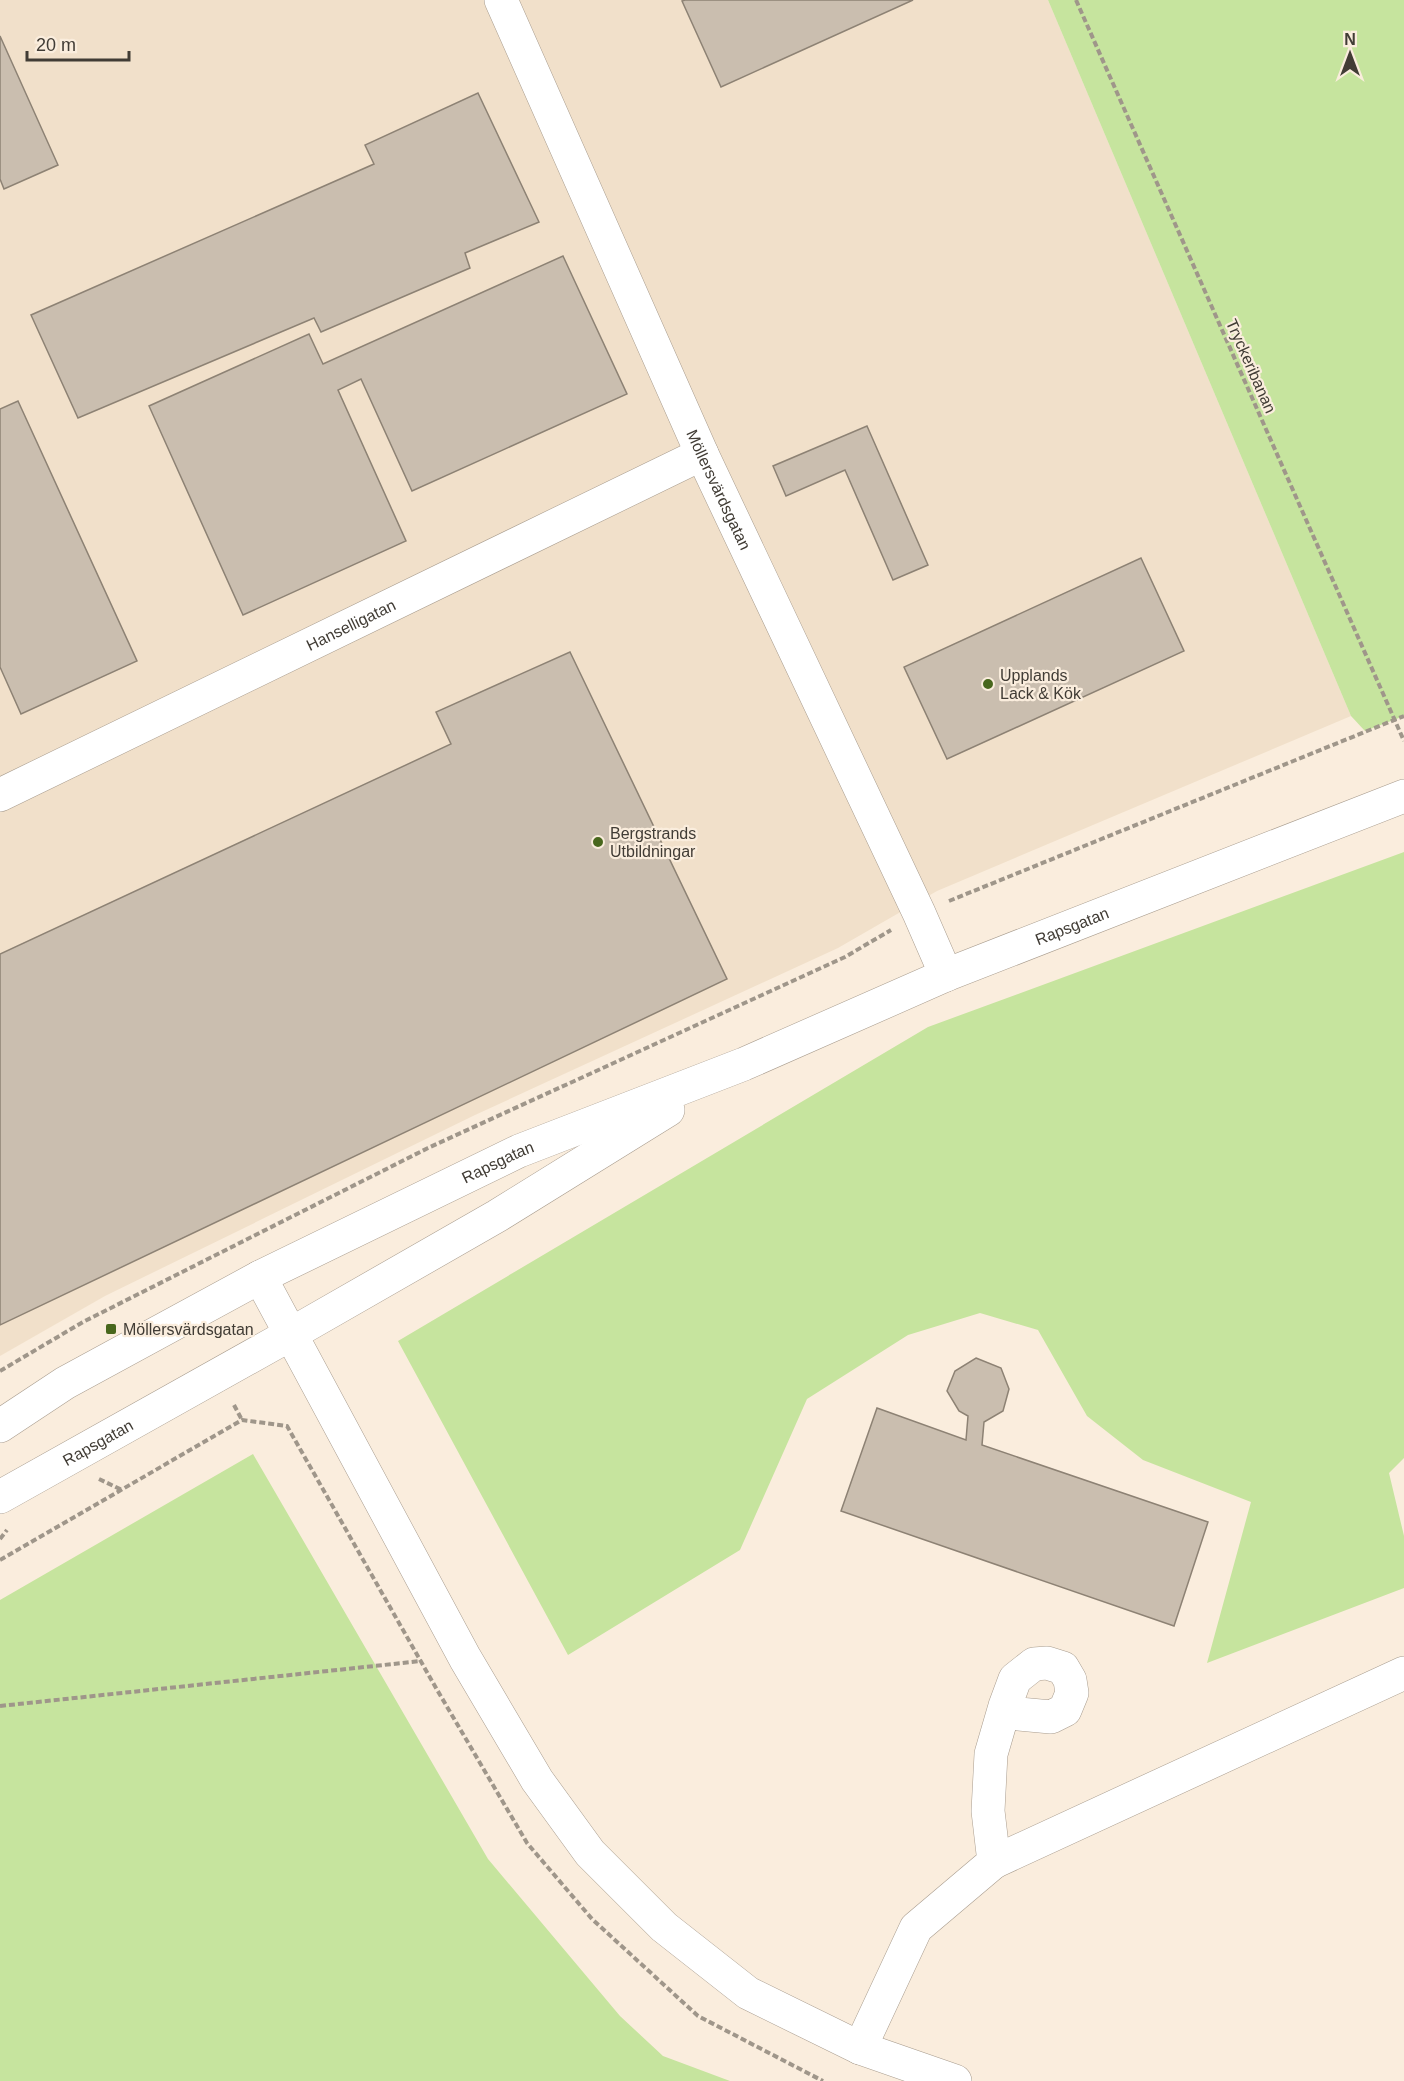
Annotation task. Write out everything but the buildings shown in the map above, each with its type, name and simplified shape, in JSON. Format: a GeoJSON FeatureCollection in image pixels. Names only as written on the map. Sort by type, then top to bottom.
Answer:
{"type":"FeatureCollection","features":[{"type":"Feature","properties":{"kind":"street","name":"Möllersvärdsgatan"},"geometry":{"type":"LineString","coordinates":[[501,0],[702,454],[919,913],[946,975]]}},
{"type":"Feature","properties":{"kind":"street","name":"Hanselligatan"},"geometry":{"type":"LineString","coordinates":[[0,795],[702,454]]}},
{"type":"Feature","properties":{"kind":"street","name":"Rapsgatan"},"geometry":{"type":"LineString","coordinates":[[0,1426],[65,1383],[260,1277],[519,1151],[744,1064],[946,975],[1404,796]]}},
{"type":"Feature","properties":{"kind":"street","name":"Rapsgatan"},"geometry":{"type":"LineString","coordinates":[[0,1497],[497,1216],[744,1064]]}},
{"type":"Feature","properties":{"kind":"street"},"geometry":{"type":"LineString","coordinates":[[260,1277],[465,1658],[537,1780],[590,1853],[664,1927],[748,1993],[860,2048],[955,2081]]}},
{"type":"Feature","properties":{"kind":"street"},"geometry":{"type":"LineString","coordinates":[[860,2048],[916,1928],[994,1862],[1404,1673]]}},
{"type":"Feature","properties":{"kind":"street"},"geometry":{"type":"LineString","coordinates":[[994,1862],[988,1811],[991,1754],[1005,1706]]}},
{"type":"Feature","properties":{"kind":"path","name":"Tryckeribanan"},"geometry":{"type":"LineString","coordinates":[[1076,0],[1404,741]]}},
{"type":"Feature","properties":{"kind":"path"},"geometry":{"type":"LineString","coordinates":[[0,1371],[83,1322],[428,1148],[845,957],[919,913],[1404,716]]}},
{"type":"Feature","properties":{"kind":"path"},"geometry":{"type":"LineString","coordinates":[[0,1560],[242,1420],[287,1426],[527,1844],[592,1919],[698,2016],[823,2081]]}},
{"type":"Feature","properties":{"kind":"path"},"geometry":{"type":"LineString","coordinates":[[91,1475],[122,1490]]}},
{"type":"Feature","properties":{"kind":"path"},"geometry":{"type":"LineString","coordinates":[[0,1706],[421,1661]]}},
{"type":"Feature","properties":{"kind":"shaded area"},"geometry":{"type":"Polygon","coordinates":[[[0,0],[1048,0],[1351,716],[937,891],[838,948],[475,1115],[105,1296],[0,1356],[0,0]]]}},
{"type":"Feature","properties":{"kind":"green space"},"geometry":{"type":"Polygon","coordinates":[[[1048,0],[1404,0],[1404,716],[1365,731],[1351,716],[1048,0]]]}},
{"type":"Feature","properties":{"kind":"green space"},"geometry":{"type":"Polygon","coordinates":[[[1404,852],[1404,1458],[1389,1473],[1404,1536],[1404,1588],[1207,1663],[1251,1502],[1143,1460],[1087,1416],[1038,1330],[980,1313],[908,1335],[807,1399],[740,1550],[568,1655],[398,1341],[928,1027],[1404,852]]]}},
{"type":"Feature","properties":{"kind":"green space"},"geometry":{"type":"Polygon","coordinates":[[[253,1454],[488,1859],[620,2016],[663,2056],[730,2081],[0,2081],[0,1600],[253,1454]]]}},
{"type":"Feature","properties":{"kind":"place","name":"Upplands Lack & Kök"},"geometry":{"type":"Point","coordinates":[988,684]}},
{"type":"Feature","properties":{"kind":"place","name":"Bergstrands Utbildningar"},"geometry":{"type":"Point","coordinates":[598,842]}},
{"type":"Feature","properties":{"kind":"place","name":"Möllersvärdsgatan"},"geometry":{"type":"Point","coordinates":[111,1329]}}]}
